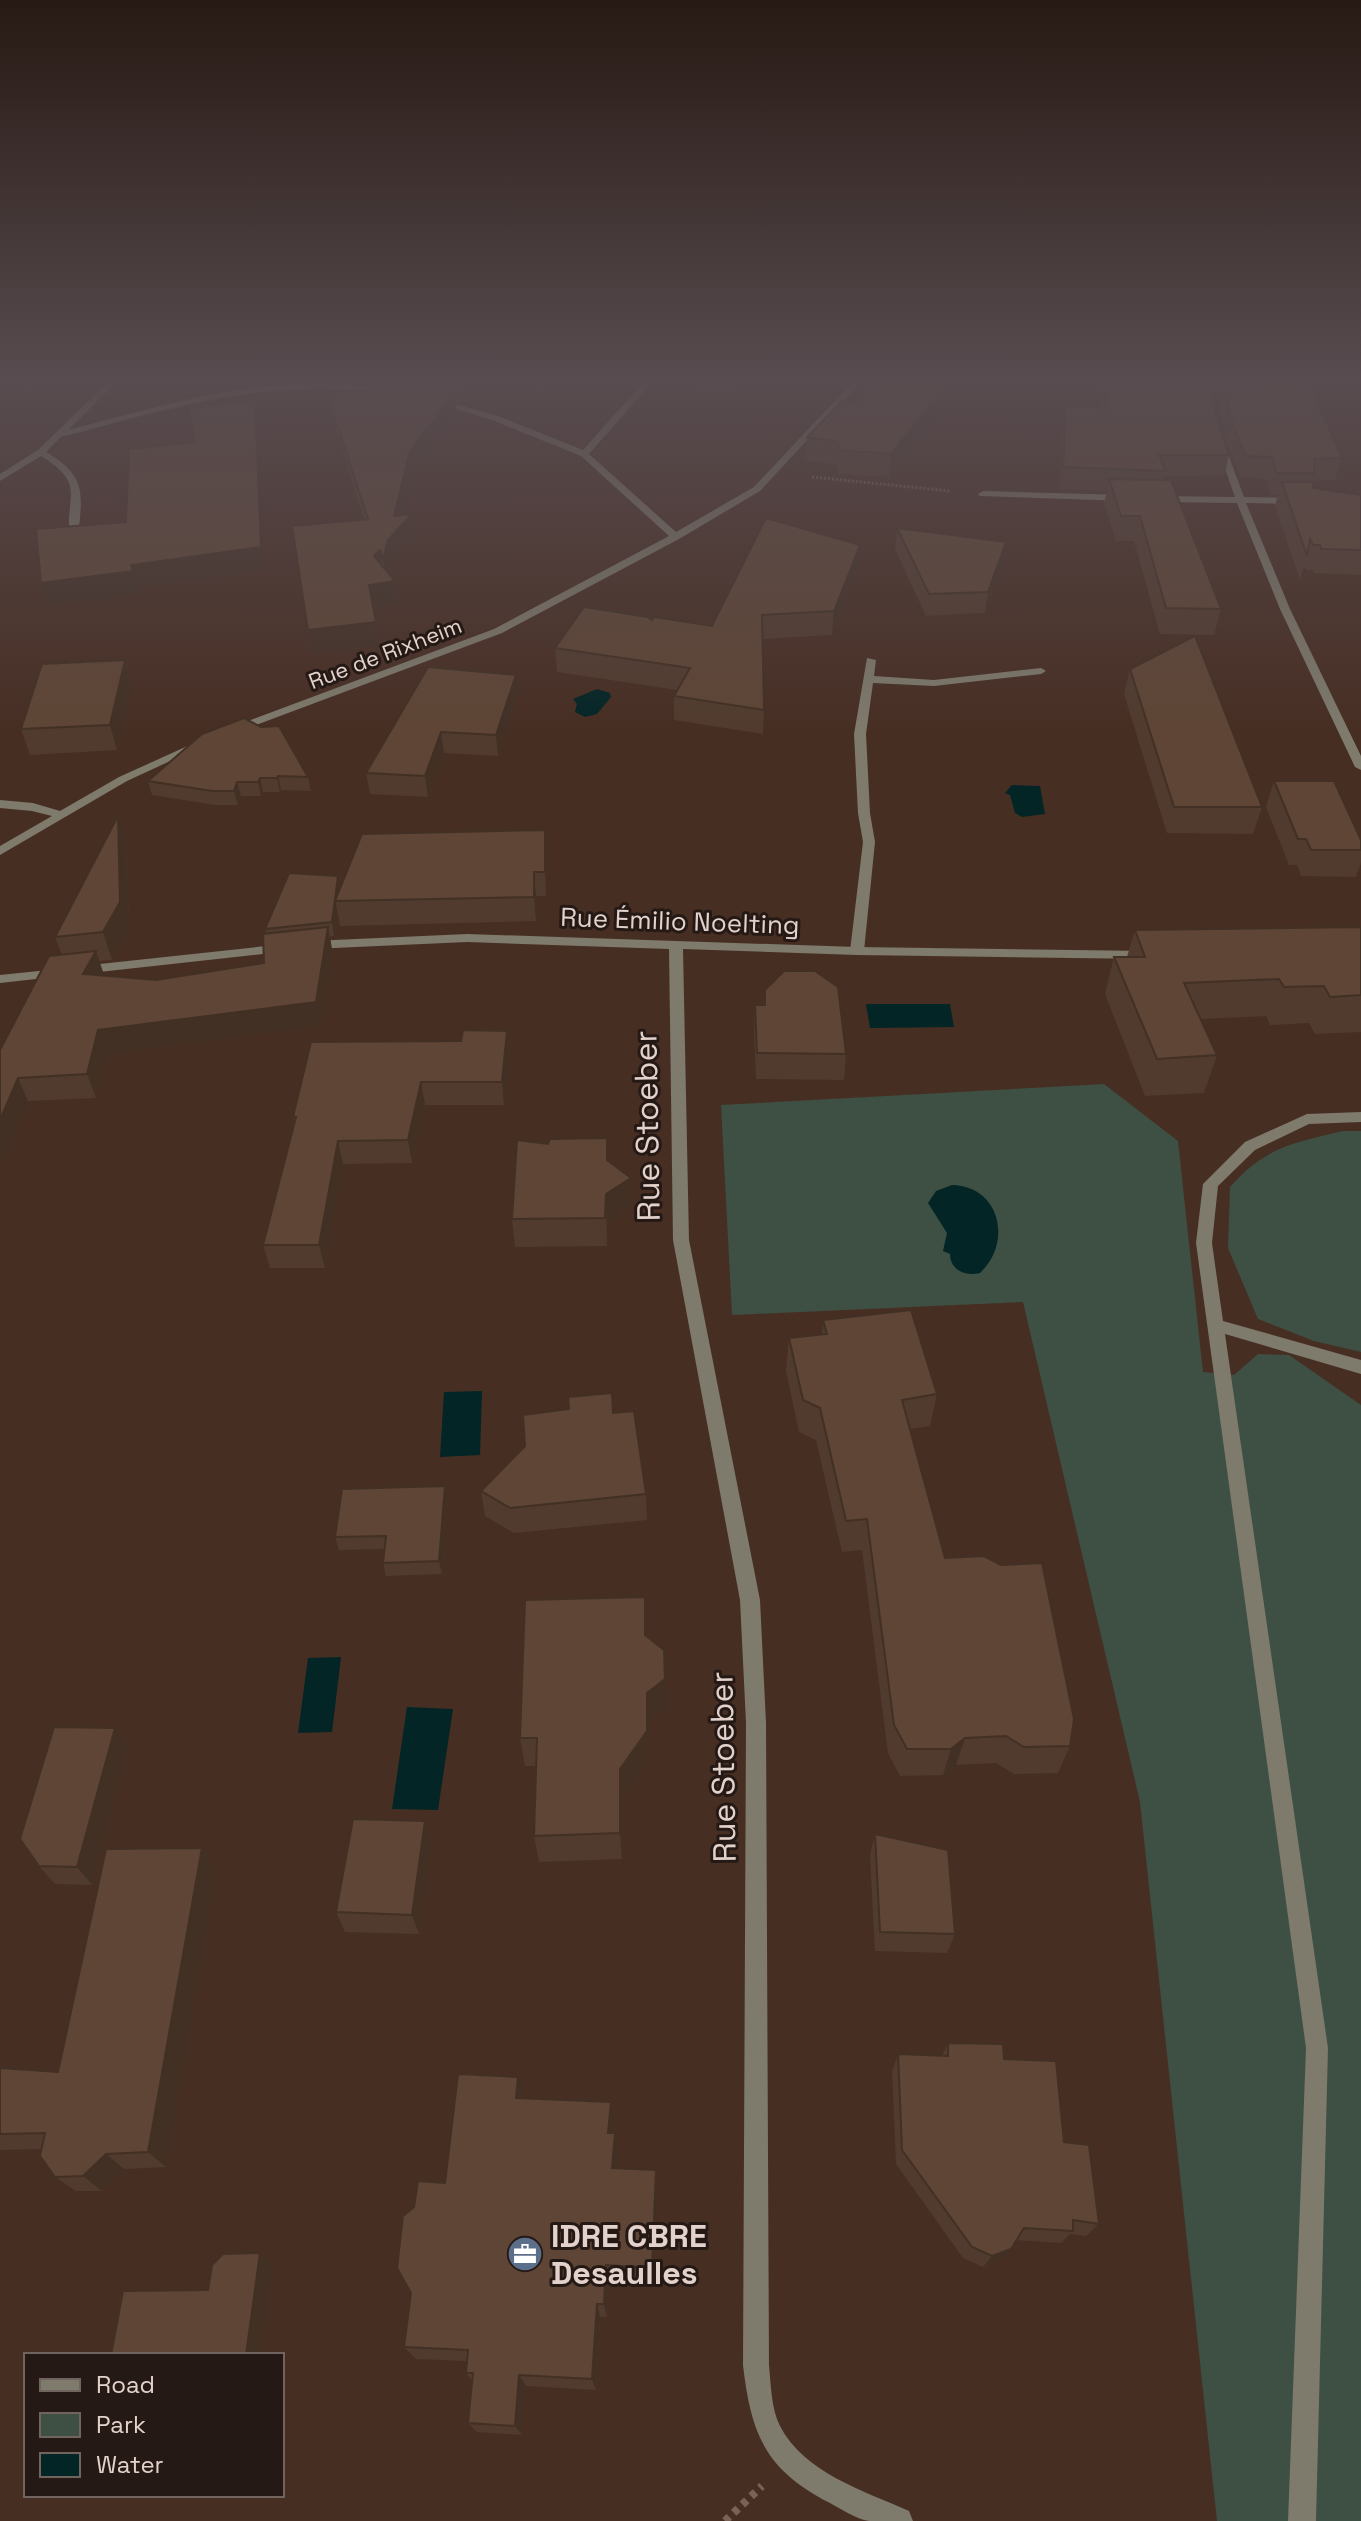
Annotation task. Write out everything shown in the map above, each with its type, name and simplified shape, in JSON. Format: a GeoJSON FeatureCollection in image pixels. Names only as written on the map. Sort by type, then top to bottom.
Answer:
{"type":"FeatureCollection","features":[{"type":"Feature","properties":{"kind":"street"},"geometry":{"type":"LineString","coordinates":[[73,535],[75,496]]}},
{"type":"Feature","properties":{"kind":"street"},"geometry":{"type":"LineString","coordinates":[[630,496],[676,537]]}},
{"type":"Feature","properties":{"kind":"street","name":"Rue de Rixheim"},"geometry":{"type":"LineString","coordinates":[[229,732],[498,631],[558,603],[745,496]]}},
{"type":"Feature","properties":{"kind":"street"},"geometry":{"type":"LineString","coordinates":[[1034,496],[1137,499]]}},
{"type":"Feature","properties":{"kind":"street"},"geometry":{"type":"LineString","coordinates":[[1238,496],[1315,676],[1361,767]]}},
{"type":"Feature","properties":{"kind":"street"},"geometry":{"type":"LineString","coordinates":[[1152,499],[1300,501]]}},
{"type":"Feature","properties":{"kind":"street"},"geometry":{"type":"LineString","coordinates":[[857,951],[869,842],[864,813],[860,734],[871,660]]}},
{"type":"Feature","properties":{"kind":"street"},"geometry":{"type":"LineString","coordinates":[[868,679],[934,683],[1041,671]]}},
{"type":"Feature","properties":{"kind":"street"},"geometry":{"type":"LineString","coordinates":[[0,851],[59,814],[157,762],[217,736]]}},
{"type":"Feature","properties":{"kind":"street"},"geometry":{"type":"LineString","coordinates":[[0,804],[33,807],[59,814]]}},
{"type":"Feature","properties":{"kind":"street","name":"Rue Émilio Noelting"},"geometry":{"type":"LineString","coordinates":[[0,979],[331,943],[467,938],[857,951],[1157,955]]}},
{"type":"Feature","properties":{"kind":"street","name":"Rue Stoeber"},"geometry":{"type":"LineString","coordinates":[[676,945],[681,1240],[750,1600],[757,1738],[756,2365],[761,2407],[771,2437],[789,2461],[812,2478],[899,2521]]}},
{"type":"Feature","properties":{"kind":"street"},"geometry":{"type":"LineString","coordinates":[[1302,2521],[1317,2048],[1204,1243],[1211,1184],[1250,1146],[1307,1119],[1361,1117]]}},
{"type":"Feature","properties":{"kind":"street"},"geometry":{"type":"LineString","coordinates":[[1216,1325],[1361,1367]]}},
{"type":"Feature","properties":{"kind":"path"},"geometry":{"type":"LineString","coordinates":[[725,2521],[789,2461]]}},
{"type":"Feature","properties":{"kind":"green space"},"geometry":{"type":"Polygon","coordinates":[[[1104,1084],[1178,1141],[1203,1372],[1234,1375],[1258,1354],[1289,1355],[1361,1405],[1361,2521],[1217,2521],[1140,1802],[1023,1302],[732,1315],[721,1105],[1104,1084]]]}},
{"type":"Feature","properties":{"kind":"green space"},"geometry":{"type":"Polygon","coordinates":[[[1343,1131],[1361,1131],[1361,1352],[1314,1341],[1258,1319],[1228,1248],[1230,1187],[1255,1163],[1281,1148],[1343,1131]]]}},
{"type":"Feature","properties":{"kind":"water"},"geometry":{"type":"Polygon","coordinates":[[[597,689],[610,693],[611,697],[597,714],[585,717],[575,712],[577,704],[573,699],[597,689]]]}},
{"type":"Feature","properties":{"kind":"water"},"geometry":{"type":"Polygon","coordinates":[[[1012,785],[1040,786],[1045,814],[1022,817],[1015,813],[1010,795],[1005,793],[1012,785]]]}},
{"type":"Feature","properties":{"kind":"water"},"geometry":{"type":"Polygon","coordinates":[[[866,1004],[950,1004],[954,1027],[870,1028],[866,1004]]]}},
{"type":"Feature","properties":{"kind":"water"},"geometry":{"type":"Polygon","coordinates":[[[952,1185],[981,1195],[991,1205],[996,1218],[996,1246],[980,1273],[960,1271],[953,1264],[950,1254],[943,1251],[947,1233],[928,1203],[936,1191],[952,1185]]]}},
{"type":"Feature","properties":{"kind":"water"},"geometry":{"type":"Polygon","coordinates":[[[482,1391],[480,1455],[440,1457],[444,1392],[482,1391]]]}},
{"type":"Feature","properties":{"kind":"water"},"geometry":{"type":"Polygon","coordinates":[[[341,1657],[332,1732],[298,1733],[308,1658],[341,1657]]]}},
{"type":"Feature","properties":{"kind":"water"},"geometry":{"type":"Polygon","coordinates":[[[407,1707],[453,1709],[438,1810],[392,1809],[407,1707]]]}},
{"type":"Feature","properties":{"kind":"building"},"geometry":{"type":"Polygon","coordinates":[[[127,496],[259,496],[261,547],[131,565],[133,571],[41,583],[36,529],[126,522],[127,496]]]}},
{"type":"Feature","properties":{"kind":"building"},"geometry":{"type":"Polygon","coordinates":[[[360,496],[399,496],[394,516],[412,514],[388,540],[383,559],[380,550],[374,556],[395,581],[369,585],[376,622],[308,630],[292,526],[368,519],[360,496]]]}},
{"type":"Feature","properties":{"kind":"building"},"geometry":{"type":"Polygon","coordinates":[[[1114,496],[1177,496],[1221,609],[1166,608],[1140,516],[1121,516],[1114,496]]]}},
{"type":"Feature","properties":{"kind":"building"},"geometry":{"type":"Polygon","coordinates":[[[1287,496],[1361,496],[1361,550],[1321,549],[1320,545],[1313,545],[1310,539],[1307,556],[1287,496]]]}},
{"type":"Feature","properties":{"kind":"building"},"geometry":{"type":"Polygon","coordinates":[[[766,518],[860,545],[834,611],[762,615],[764,710],[674,696],[690,668],[555,648],[584,607],[652,620],[654,617],[712,626],[766,518]]]}},
{"type":"Feature","properties":{"kind":"building"},"geometry":{"type":"Polygon","coordinates":[[[897,528],[1006,542],[988,592],[929,594],[897,528]]]}},
{"type":"Feature","properties":{"kind":"building"},"geometry":{"type":"Polygon","coordinates":[[[1195,636],[1262,807],[1174,807],[1130,669],[1195,636]]]}},
{"type":"Feature","properties":{"kind":"building"},"geometry":{"type":"Polygon","coordinates":[[[125,660],[110,725],[21,729],[42,664],[125,660]]]}},
{"type":"Feature","properties":{"kind":"building"},"geometry":{"type":"Polygon","coordinates":[[[428,667],[516,675],[496,735],[441,732],[425,776],[366,773],[428,667]]]}},
{"type":"Feature","properties":{"kind":"building"},"geometry":{"type":"Polygon","coordinates":[[[244,718],[261,727],[279,726],[308,777],[278,776],[260,778],[258,782],[237,782],[234,791],[212,791],[148,781],[202,734],[244,718]]]}},
{"type":"Feature","properties":{"kind":"building"},"geometry":{"type":"Polygon","coordinates":[[[1274,781],[1334,781],[1361,840],[1361,850],[1311,850],[1306,839],[1298,839],[1274,781]]]}},
{"type":"Feature","properties":{"kind":"building"},"geometry":{"type":"Polygon","coordinates":[[[118,816],[120,902],[103,932],[55,937],[118,816]]]}},
{"type":"Feature","properties":{"kind":"building"},"geometry":{"type":"Polygon","coordinates":[[[545,830],[545,872],[534,872],[534,897],[335,901],[362,834],[545,830]]]}},
{"type":"Feature","properties":{"kind":"building"},"geometry":{"type":"Polygon","coordinates":[[[289,873],[338,876],[332,922],[265,929],[289,873]]]}},
{"type":"Feature","properties":{"kind":"building"},"geometry":{"type":"Polygon","coordinates":[[[328,927],[316,1002],[98,1030],[87,1074],[18,1078],[0,1120],[0,1050],[49,956],[96,951],[83,974],[156,980],[264,963],[263,934],[328,927]]]}},
{"type":"Feature","properties":{"kind":"building"},"geometry":{"type":"Polygon","coordinates":[[[1361,927],[1361,995],[1330,997],[1324,986],[1284,987],[1279,979],[1184,983],[1217,1055],[1157,1059],[1114,957],[1145,957],[1135,930],[1361,927]]]}},
{"type":"Feature","properties":{"kind":"building"},"geometry":{"type":"Polygon","coordinates":[[[784,971],[815,971],[838,987],[846,1054],[757,1053],[755,1005],[765,1005],[765,990],[784,971]]]}},
{"type":"Feature","properties":{"kind":"building"},"geometry":{"type":"Polygon","coordinates":[[[463,1030],[507,1031],[502,1082],[421,1082],[408,1140],[338,1141],[319,1245],[263,1245],[296,1117],[293,1117],[311,1042],[461,1041],[463,1030]]]}},
{"type":"Feature","properties":{"kind":"building"},"geometry":{"type":"Polygon","coordinates":[[[607,1138],[607,1160],[631,1178],[606,1194],[605,1218],[512,1219],[517,1140],[548,1144],[550,1139],[607,1138]]]}},
{"type":"Feature","properties":{"kind":"building"},"geometry":{"type":"Polygon","coordinates":[[[911,1310],[937,1394],[902,1400],[945,1558],[984,1556],[1001,1565],[1042,1563],[1074,1719],[1070,1746],[1024,1747],[1006,1736],[965,1738],[951,1749],[907,1749],[894,1725],[867,1519],[846,1521],[820,1408],[803,1400],[789,1338],[827,1334],[823,1320],[911,1310]]]}},
{"type":"Feature","properties":{"kind":"building"},"geometry":{"type":"Polygon","coordinates":[[[612,1393],[613,1413],[634,1411],[646,1494],[510,1508],[481,1491],[525,1446],[523,1415],[569,1409],[568,1397],[612,1393]]]}},
{"type":"Feature","properties":{"kind":"building"},"geometry":{"type":"Polygon","coordinates":[[[445,1486],[439,1561],[383,1563],[386,1536],[335,1537],[342,1489],[445,1486]]]}},
{"type":"Feature","properties":{"kind":"building"},"geometry":{"type":"Polygon","coordinates":[[[645,1597],[645,1635],[664,1650],[665,1679],[647,1693],[647,1731],[620,1769],[620,1833],[534,1836],[537,1738],[520,1738],[525,1600],[645,1597]]]}},
{"type":"Feature","properties":{"kind":"building"},"geometry":{"type":"Polygon","coordinates":[[[54,1727],[115,1728],[77,1867],[39,1866],[20,1839],[54,1727]]]}},
{"type":"Feature","properties":{"kind":"building"},"geometry":{"type":"Polygon","coordinates":[[[353,1819],[425,1821],[412,1915],[336,1912],[353,1819]]]}},
{"type":"Feature","properties":{"kind":"building"},"geometry":{"type":"Polygon","coordinates":[[[875,1834],[948,1850],[955,1934],[880,1932],[875,1834]]]}},
{"type":"Feature","properties":{"kind":"building"},"geometry":{"type":"Polygon","coordinates":[[[202,1848],[148,2152],[106,2154],[83,2176],[55,2177],[40,2156],[45,2133],[0,2134],[0,2068],[58,2072],[106,1849],[202,1848]]]}},
{"type":"Feature","properties":{"kind":"building"},"geometry":{"type":"Polygon","coordinates":[[[948,2043],[1003,2044],[1004,2059],[1056,2061],[1064,2142],[1089,2145],[1099,2224],[1073,2220],[1073,2231],[1024,2228],[1011,2249],[992,2256],[972,2247],[902,2150],[898,2054],[948,2056],[948,2043]]]}},
{"type":"Feature","properties":{"kind":"building"},"geometry":{"type":"Polygon","coordinates":[[[458,2074],[518,2077],[516,2098],[611,2102],[608,2133],[615,2133],[612,2168],[656,2170],[652,2268],[606,2265],[604,2304],[597,2304],[592,2379],[519,2375],[515,2426],[468,2423],[473,2373],[466,2373],[468,2350],[404,2347],[411,2293],[397,2268],[403,2216],[414,2207],[418,2181],[445,2183],[458,2074]]]}},
{"type":"Feature","properties":{"kind":"building"},"geometry":{"type":"Polygon","coordinates":[[[260,2253],[246,2353],[111,2353],[123,2291],[208,2290],[212,2265],[223,2254],[260,2253]]]}},
{"type":"Feature","properties":{"kind":"place","name":"IDRE CBRE Desaulles"},"geometry":{"type":"Point","coordinates":[525,2254]}}]}
